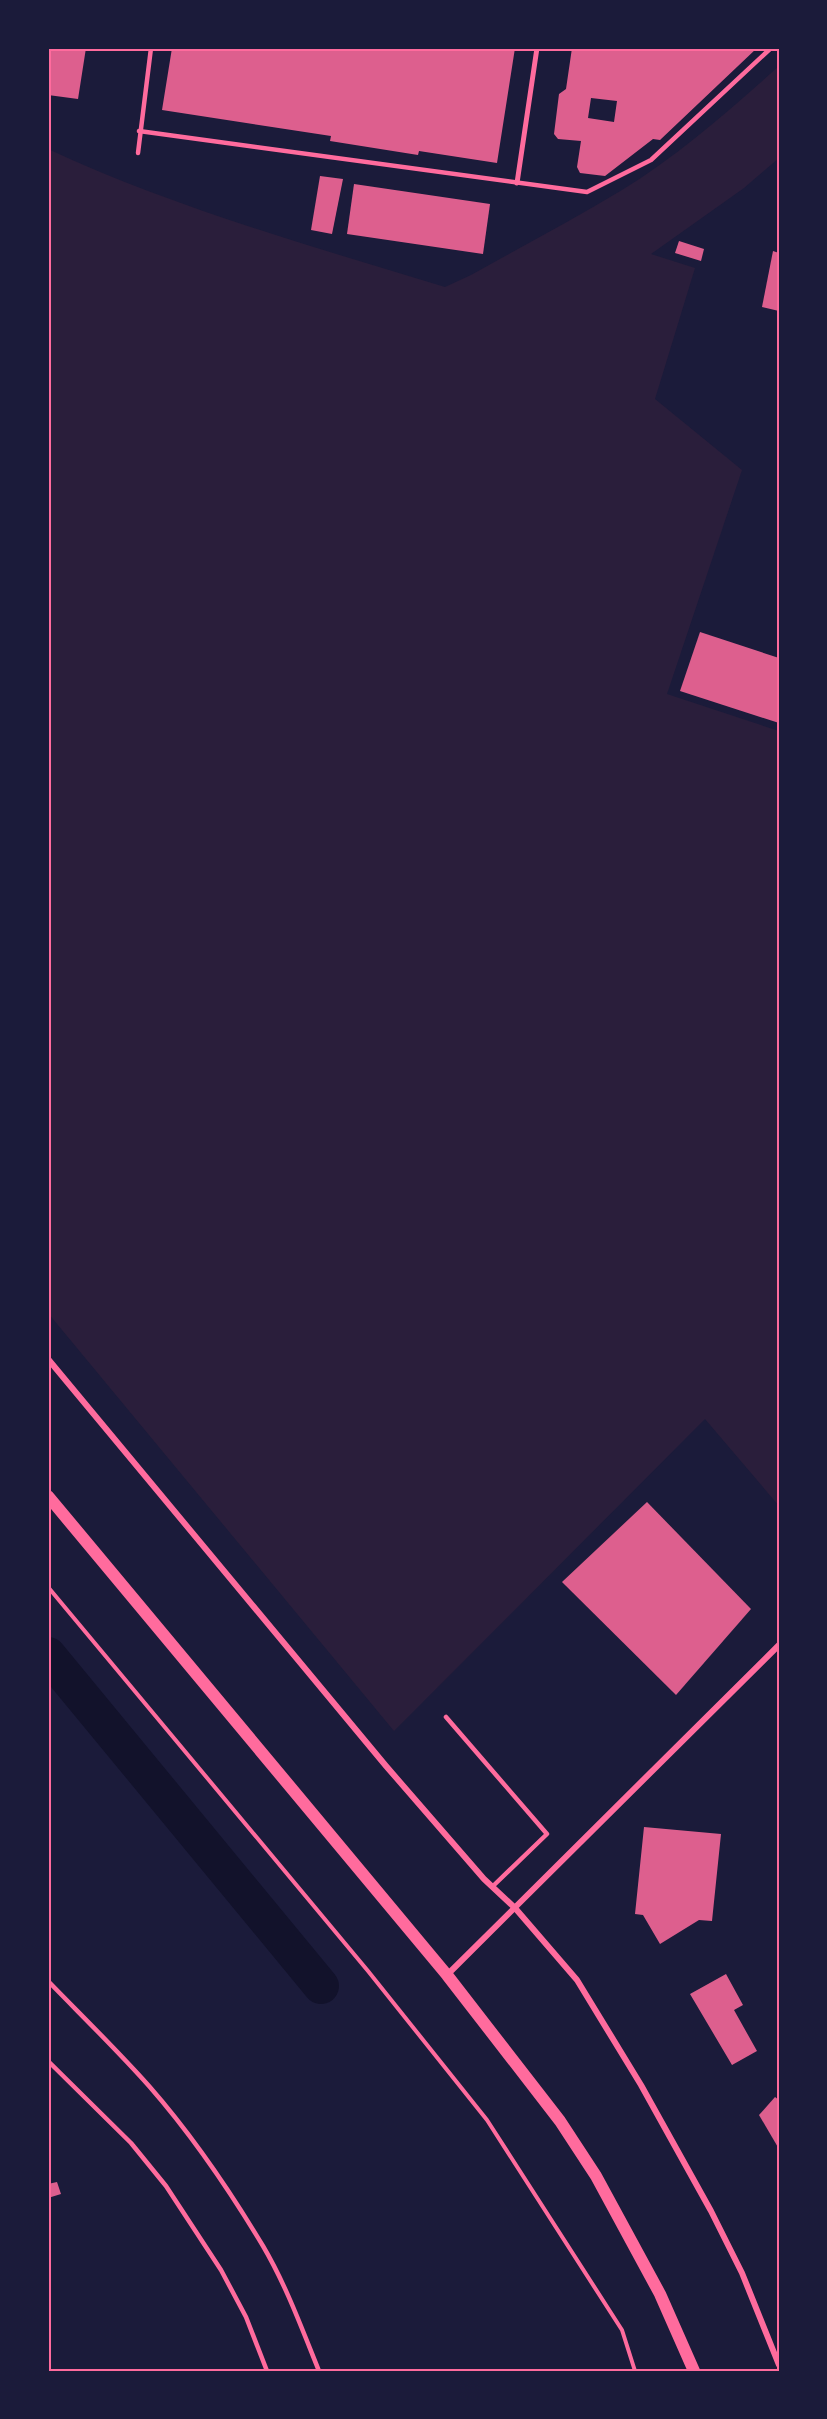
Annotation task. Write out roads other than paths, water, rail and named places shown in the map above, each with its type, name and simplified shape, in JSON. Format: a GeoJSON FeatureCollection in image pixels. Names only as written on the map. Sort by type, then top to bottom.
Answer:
{"type":"FeatureCollection","features":[{"type":"Feature","properties":{"kind":"main road"},"geometry":{"type":"LineString","coordinates":[[48,1496],[447,1975],[560,2121],[596,2176],[660,2294],[694,2371]]}},
{"type":"Feature","properties":{"kind":"street"},"geometry":{"type":"LineString","coordinates":[[517,183],[537,48]]}},
{"type":"Feature","properties":{"kind":"street"},"geometry":{"type":"LineString","coordinates":[[48,1359],[386,1766],[577,1980],[668,2131],[742,2273],[779,2366]]}},
{"type":"Feature","properties":{"kind":"street"},"geometry":{"type":"LineString","coordinates":[[447,1975],[779,1645]]}},
{"type":"Feature","properties":{"kind":"lane"},"geometry":{"type":"LineString","coordinates":[[138,153],[151,48]]}},
{"type":"Feature","properties":{"kind":"lane"},"geometry":{"type":"LineString","coordinates":[[139,131],[587,192],[651,160],[771,48]]}},
{"type":"Feature","properties":{"kind":"lane"},"geometry":{"type":"LineString","coordinates":[[446,1717],[547,1834],[492,1887]]}},
{"type":"Feature","properties":{"kind":"lane"},"geometry":{"type":"LineString","coordinates":[[48,1981],[150,2088],[175,2118],[222,2183],[264,2248],[295,2313],[318,2371]]}},
{"type":"Feature","properties":{"kind":"lane"},"geometry":{"type":"LineString","coordinates":[[48,2061],[131,2143],[166,2186],[221,2270],[246,2317],[267,2371]]}},
{"type":"Feature","properties":{"kind":"waterway"},"geometry":{"type":"LineString","coordinates":[[48,1655],[321,1986]]}}]}
